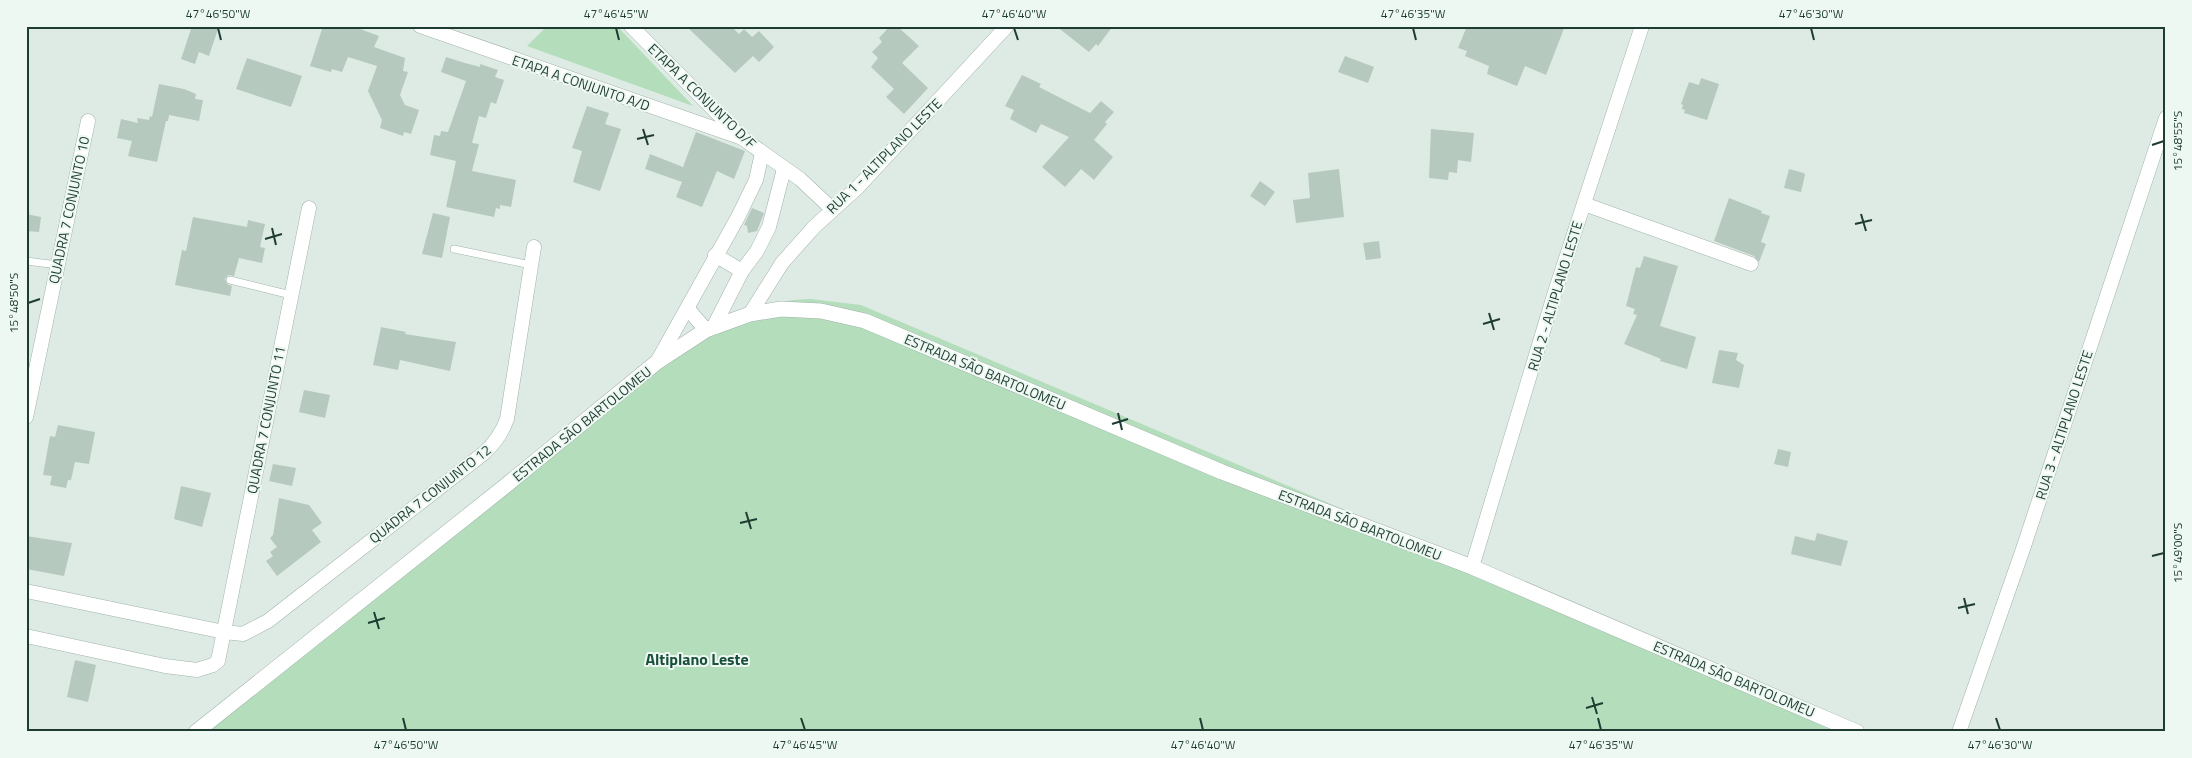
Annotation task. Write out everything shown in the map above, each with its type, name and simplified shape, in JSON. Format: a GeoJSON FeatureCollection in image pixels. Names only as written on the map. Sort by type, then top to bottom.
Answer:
{"type":"FeatureCollection","features":[{"type":"Feature","properties":{"kind":"street","name":"ETAPA A CONJUNTO A/D"},"geometry":{"type":"LineString","coordinates":[[420,26],[742,138]]}},
{"type":"Feature","properties":{"kind":"street","name":"ETAPA A CONJUNTO D/F"},"geometry":{"type":"LineString","coordinates":[[631,26],[742,138],[800,179],[832,209]]}},
{"type":"Feature","properties":{"kind":"street","name":"RUA 1 - ALTIPLANO LESTE"},"geometry":{"type":"LineString","coordinates":[[750,314],[782,263],[832,209],[858,187],[1007,26]]}},
{"type":"Feature","properties":{"kind":"street","name":"RUA 2 - ALTIPLANO LESTE"},"geometry":{"type":"LineString","coordinates":[[1472,567],[1555,292],[1642,26]]}},
{"type":"Feature","properties":{"kind":"street","name":"RUA 3 - ALTIPLANO LESTE"},"geometry":{"type":"LineString","coordinates":[[1959,732],[2166,118]]}},
{"type":"Feature","properties":{"kind":"street","name":"QUADRA 7 CONJUNTO 10"},"geometry":{"type":"LineString","coordinates":[[26,417],[88,121]]}},
{"type":"Feature","properties":{"kind":"street"},"geometry":{"type":"LineString","coordinates":[[657,362],[756,180],[762,153]]}},
{"type":"Feature","properties":{"kind":"street"},"geometry":{"type":"LineString","coordinates":[[688,308],[710,328],[742,271],[757,251],[769,227],[784,169]]}},
{"type":"Feature","properties":{"kind":"street"},"geometry":{"type":"LineString","coordinates":[[1584,204],[1750,264]]}},
{"type":"Feature","properties":{"kind":"street","name":"QUADRA 7 CONJUNTO 11"},"geometry":{"type":"LineString","coordinates":[[26,636],[165,666],[197,670],[213,665],[218,661],[309,208]]}},
{"type":"Feature","properties":{"kind":"street","name":"QUADRA 7 CONJUNTO 12"},"geometry":{"type":"LineString","coordinates":[[26,591],[224,632],[243,634],[268,620],[496,442],[502,433],[507,419],[534,247]]}},
{"type":"Feature","properties":{"kind":"street"},"geometry":{"type":"LineString","coordinates":[[715,255],[742,271]]}},
{"type":"Feature","properties":{"kind":"street","name":"ESTRADA SÃO BARTOLOMEU"},"geometry":{"type":"LineString","coordinates":[[196,732],[504,487],[657,362],[710,328],[750,314],[781,309],[802,309],[821,311],[865,321],[1222,472],[1472,567],[1857,732]]}},
{"type":"Feature","properties":{"kind":"lane"},"geometry":{"type":"LineString","coordinates":[[454,250],[531,265]]}},
{"type":"Feature","properties":{"kind":"lane"},"geometry":{"type":"LineString","coordinates":[[26,261],[58,266]]}},
{"type":"Feature","properties":{"kind":"lane"},"geometry":{"type":"LineString","coordinates":[[230,280],[291,295]]}},
{"type":"Feature","properties":{"kind":"green space"},"geometry":{"type":"Polygon","coordinates":[[[547,26],[617,26],[693,106],[527,46],[547,26]]]}},
{"type":"Feature","properties":{"kind":"green space"},"geometry":{"type":"Polygon","coordinates":[[[811,299],[861,305],[1470,563],[1851,732],[191,732],[701,328],[729,316],[767,304],[811,299]]]}},
{"type":"Feature","properties":{"kind":"building"},"geometry":{"type":"Polygon","coordinates":[[[192,26],[219,26],[209,56],[199,52],[195,64],[181,59],[192,26]]]}},
{"type":"Feature","properties":{"kind":"building"},"geometry":{"type":"Polygon","coordinates":[[[323,26],[352,26],[379,36],[374,47],[405,58],[403,71],[408,72],[400,95],[405,105],[419,110],[411,134],[404,132],[403,136],[380,128],[382,120],[368,91],[377,66],[348,57],[342,72],[332,69],[331,72],[310,66],[323,26]]]}},
{"type":"Feature","properties":{"kind":"building"},"geometry":{"type":"Polygon","coordinates":[[[686,26],[731,26],[739,34],[744,29],[752,37],[759,31],[774,47],[759,62],[753,56],[735,73],[686,26]]]}},
{"type":"Feature","properties":{"kind":"building"},"geometry":{"type":"Polygon","coordinates":[[[890,26],[897,26],[919,46],[902,63],[928,88],[904,114],[886,97],[894,89],[871,67],[878,58],[872,52],[882,42],[879,38],[890,26]]]}},
{"type":"Feature","properties":{"kind":"building"},"geometry":{"type":"Polygon","coordinates":[[[1056,26],[1113,26],[1098,46],[1096,44],[1089,52],[1056,26]]]}},
{"type":"Feature","properties":{"kind":"building"},"geometry":{"type":"Polygon","coordinates":[[[1467,26],[1565,26],[1546,75],[1525,66],[1517,86],[1487,74],[1489,66],[1465,56],[1467,51],[1458,48],[1467,26]]]}},
{"type":"Feature","properties":{"kind":"building"},"geometry":{"type":"Polygon","coordinates":[[[1345,56],[1374,67],[1368,83],[1338,72],[1345,56]]]}},
{"type":"Feature","properties":{"kind":"building"},"geometry":{"type":"Polygon","coordinates":[[[446,57],[498,70],[495,77],[504,80],[496,104],[491,102],[486,118],[479,116],[472,143],[479,144],[472,171],[516,180],[511,207],[500,205],[500,209],[496,208],[494,217],[446,207],[456,161],[430,155],[434,135],[440,136],[441,131],[448,132],[466,81],[441,72],[446,57]]]}},
{"type":"Feature","properties":{"kind":"building"},"geometry":{"type":"Polygon","coordinates":[[[247,58],[302,76],[291,107],[236,89],[247,58]]]}},
{"type":"Feature","properties":{"kind":"building"},"geometry":{"type":"Polygon","coordinates":[[[1022,75],[1041,84],[1039,87],[1090,113],[1101,101],[1114,112],[1105,122],[1107,124],[1094,140],[1113,157],[1094,180],[1081,169],[1065,187],[1042,167],[1069,137],[1041,124],[1036,133],[1010,119],[1014,110],[1005,106],[1022,75]]]}},
{"type":"Feature","properties":{"kind":"building"},"geometry":{"type":"Polygon","coordinates":[[[1701,78],[1719,84],[1707,120],[1684,113],[1685,110],[1682,109],[1683,105],[1681,104],[1689,82],[1699,85],[1701,78]]]}},
{"type":"Feature","properties":{"kind":"building"},"geometry":{"type":"Polygon","coordinates":[[[159,84],[184,89],[196,94],[195,99],[203,100],[199,121],[169,115],[157,162],[128,156],[132,141],[117,138],[121,119],[138,123],[137,118],[149,120],[150,116],[152,117],[159,84]]]}},
{"type":"Feature","properties":{"kind":"building"},"geometry":{"type":"Polygon","coordinates":[[[587,106],[609,113],[605,124],[621,129],[600,191],[573,182],[582,151],[572,148],[587,106]]]}},
{"type":"Feature","properties":{"kind":"building"},"geometry":{"type":"Polygon","coordinates":[[[1431,129],[1474,133],[1471,162],[1458,160],[1457,173],[1449,172],[1448,180],[1429,178],[1431,129]]]}},
{"type":"Feature","properties":{"kind":"building"},"geometry":{"type":"Polygon","coordinates":[[[696,132],[745,151],[734,179],[717,171],[702,207],[676,197],[682,182],[645,169],[650,154],[683,167],[696,132]]]}},
{"type":"Feature","properties":{"kind":"building"},"geometry":{"type":"Polygon","coordinates":[[[1339,169],[1344,217],[1296,223],[1293,200],[1310,198],[1308,173],[1339,169]]]}},
{"type":"Feature","properties":{"kind":"building"},"geometry":{"type":"Polygon","coordinates":[[[1789,169],[1804,173],[1801,192],[1784,188],[1789,169]]]}},
{"type":"Feature","properties":{"kind":"building"},"geometry":{"type":"Polygon","coordinates":[[[1260,181],[1275,192],[1265,206],[1250,196],[1260,181]]]}},
{"type":"Feature","properties":{"kind":"building"},"geometry":{"type":"Polygon","coordinates":[[[1729,198],[1770,216],[1761,242],[1766,244],[1759,262],[1754,256],[1714,241],[1729,198]]]}},
{"type":"Feature","properties":{"kind":"building"},"geometry":{"type":"Polygon","coordinates":[[[752,208],[764,213],[757,231],[748,233],[747,226],[744,225],[752,208]]]}},
{"type":"Feature","properties":{"kind":"building"},"geometry":{"type":"Polygon","coordinates":[[[433,213],[450,217],[442,258],[422,254],[433,213]]]}},
{"type":"Feature","properties":{"kind":"building"},"geometry":{"type":"Polygon","coordinates":[[[26,214],[41,217],[39,232],[26,231],[26,214]]]}},
{"type":"Feature","properties":{"kind":"building"},"geometry":{"type":"Polygon","coordinates":[[[193,217],[247,227],[248,220],[265,224],[260,247],[265,248],[262,263],[239,258],[234,276],[228,275],[225,279],[227,284],[232,286],[230,296],[175,285],[182,250],[186,251],[193,217]]]}},
{"type":"Feature","properties":{"kind":"building"},"geometry":{"type":"Polygon","coordinates":[[[1379,241],[1381,258],[1366,260],[1363,243],[1379,241]]]}},
{"type":"Feature","properties":{"kind":"building"},"geometry":{"type":"Polygon","coordinates":[[[1644,256],[1678,266],[1660,326],[1696,337],[1687,369],[1660,361],[1661,359],[1624,344],[1637,315],[1633,314],[1635,309],[1626,306],[1636,267],[1640,268],[1644,256]]]}},
{"type":"Feature","properties":{"kind":"building"},"geometry":{"type":"Polygon","coordinates":[[[381,327],[406,332],[405,334],[456,342],[450,371],[400,360],[398,370],[373,365],[381,327]]]}},
{"type":"Feature","properties":{"kind":"building"},"geometry":{"type":"Polygon","coordinates":[[[1719,350],[1738,353],[1736,360],[1744,365],[1739,388],[1712,383],[1719,350]]]}},
{"type":"Feature","properties":{"kind":"building"},"geometry":{"type":"Polygon","coordinates":[[[304,390],[330,395],[325,418],[299,412],[304,390]]]}},
{"type":"Feature","properties":{"kind":"building"},"geometry":{"type":"Polygon","coordinates":[[[58,425],[95,432],[89,464],[75,462],[71,480],[68,480],[66,488],[50,485],[52,476],[43,475],[50,436],[55,437],[58,425]]]}},
{"type":"Feature","properties":{"kind":"building"},"geometry":{"type":"Polygon","coordinates":[[[1778,449],[1791,452],[1788,467],[1774,464],[1778,449]]]}},
{"type":"Feature","properties":{"kind":"building"},"geometry":{"type":"Polygon","coordinates":[[[273,464],[296,468],[292,486],[269,481],[273,464]]]}},
{"type":"Feature","properties":{"kind":"building"},"geometry":{"type":"Polygon","coordinates":[[[181,486],[211,493],[202,527],[174,519],[181,486]]]}},
{"type":"Feature","properties":{"kind":"building"},"geometry":{"type":"Polygon","coordinates":[[[279,498],[309,505],[322,523],[312,530],[321,542],[277,576],[266,561],[273,556],[270,552],[277,547],[270,538],[273,535],[279,498]]]}},
{"type":"Feature","properties":{"kind":"building"},"geometry":{"type":"Polygon","coordinates":[[[1817,533],[1848,541],[1841,566],[1791,554],[1795,536],[1815,541],[1817,533]]]}},
{"type":"Feature","properties":{"kind":"building"},"geometry":{"type":"Polygon","coordinates":[[[26,536],[72,543],[64,576],[26,569],[26,536]]]}},
{"type":"Feature","properties":{"kind":"building"},"geometry":{"type":"Polygon","coordinates":[[[75,660],[96,665],[88,702],[67,697],[75,660]]]}},
{"type":"Feature","properties":{"kind":"district","name":"Altiplano Leste"},"geometry":{"type":"Point","coordinates":[697,659]}}]}
